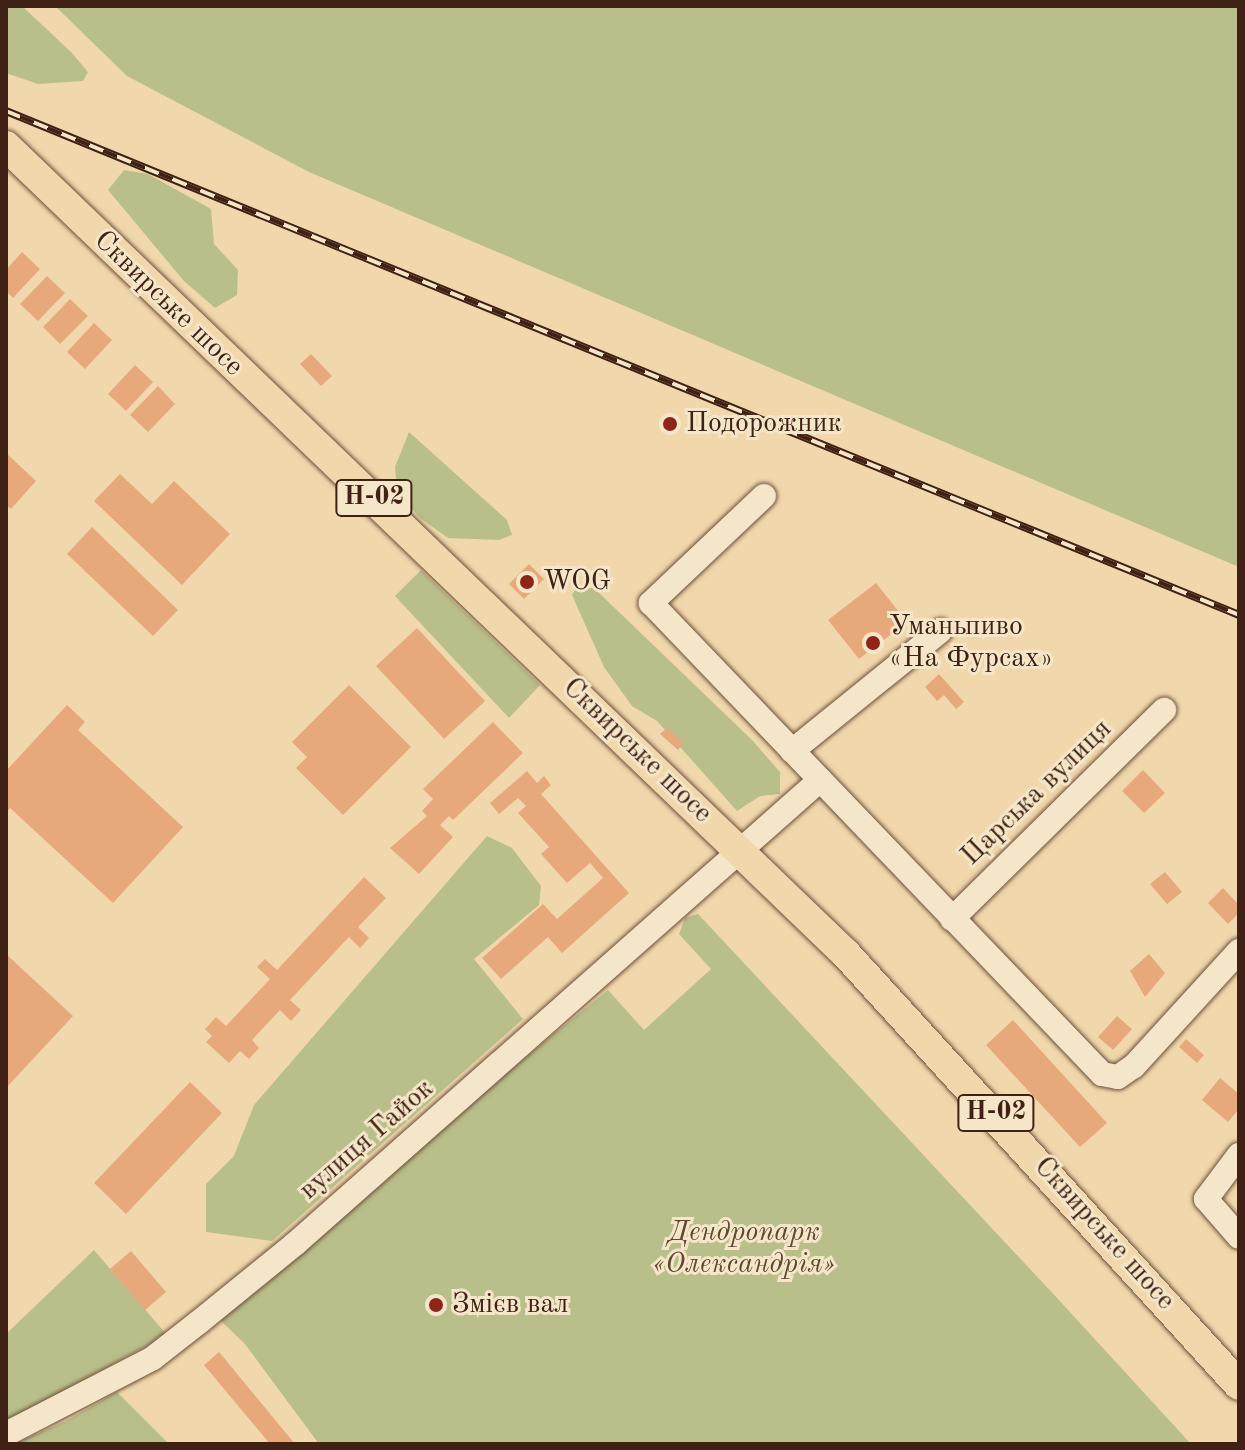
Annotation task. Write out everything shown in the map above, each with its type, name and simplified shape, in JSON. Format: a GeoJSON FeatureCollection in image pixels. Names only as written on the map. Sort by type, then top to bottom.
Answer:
{"type":"FeatureCollection","features":[{"type":"Feature","properties":{"kind":"main road","name":"Сквирське шосе"},"geometry":{"type":"LineString","coordinates":[[6,146],[741,852],[977,1092],[1239,1385]]}},
{"type":"Feature","properties":{"kind":"street"},"geometry":{"type":"LineString","coordinates":[[764,496],[651,603],[1102,1074],[1118,1077],[1134,1066],[1239,951]]}},
{"type":"Feature","properties":{"kind":"street"},"geometry":{"type":"LineString","coordinates":[[792,751],[940,631]]}},
{"type":"Feature","properties":{"kind":"street","name":"Царська вулиця"},"geometry":{"type":"LineString","coordinates":[[952,919],[1164,710]]}},
{"type":"Feature","properties":{"kind":"street","name":"вулиця Гайок"},"geometry":{"type":"LineString","coordinates":[[6,1434],[101,1388],[153,1358],[199,1322],[820,780]]}},
{"type":"Feature","properties":{"kind":"street"},"geometry":{"type":"LineString","coordinates":[[1239,1155],[1206,1199],[1239,1237]]}},
{"type":"Feature","properties":{"kind":"green space"},"geometry":{"type":"Polygon","coordinates":[[[6,6],[22,6],[72,53],[88,72],[83,81],[38,84],[6,73],[6,6]]]}},
{"type":"Feature","properties":{"kind":"green space"},"geometry":{"type":"Polygon","coordinates":[[[55,6],[1239,6],[1239,567],[309,172],[127,76],[55,6]]]}},
{"type":"Feature","properties":{"kind":"green space"},"geometry":{"type":"Polygon","coordinates":[[[124,170],[148,174],[211,209],[214,244],[238,270],[237,295],[215,308],[184,281],[108,190],[124,170]]]}},
{"type":"Feature","properties":{"kind":"green space"},"geometry":{"type":"Polygon","coordinates":[[[409,432],[507,520],[512,535],[499,540],[448,538],[420,518],[397,492],[395,467],[409,432]]]}},
{"type":"Feature","properties":{"kind":"green space"},"geometry":{"type":"Polygon","coordinates":[[[421,570],[540,685],[509,718],[395,596],[421,570]]]}},
{"type":"Feature","properties":{"kind":"green space"},"geometry":{"type":"Polygon","coordinates":[[[578,585],[595,589],[751,739],[780,772],[780,794],[760,796],[737,811],[657,721],[632,706],[604,667],[572,595],[578,585]]]}},
{"type":"Feature","properties":{"kind":"green space"},"geometry":{"type":"Polygon","coordinates":[[[487,836],[512,848],[541,886],[539,905],[474,959],[523,1019],[272,1241],[206,1232],[206,1184],[234,1156],[254,1105],[487,836]]]}},
{"type":"Feature","properties":{"kind":"green space","name":"Дендропарк «Олександрія»"},"geometry":{"type":"Polygon","coordinates":[[[698,914],[1191,1444],[319,1444],[245,1344],[220,1320],[445,1123],[608,990],[644,1030],[711,969],[679,934],[685,918],[698,914]]]}},
{"type":"Feature","properties":{"kind":"green space"},"geometry":{"type":"Polygon","coordinates":[[[94,1250],[167,1335],[6,1422],[6,1334],[94,1250]]]}},
{"type":"Feature","properties":{"kind":"green space"},"geometry":{"type":"Polygon","coordinates":[[[117,1392],[169,1444],[14,1444],[66,1421],[117,1392]]]}},
{"type":"Feature","properties":{"kind":"building"},"geometry":{"type":"Polygon","coordinates":[[[22,252],[40,269],[13,298],[6,291],[6,270],[22,252]]]}},
{"type":"Feature","properties":{"kind":"building"},"geometry":{"type":"Polygon","coordinates":[[[47,276],[65,293],[38,321],[20,304],[47,276]]]}},
{"type":"Feature","properties":{"kind":"building"},"geometry":{"type":"Polygon","coordinates":[[[70,299],[88,316],[60,344],[43,327],[70,299]]]}},
{"type":"Feature","properties":{"kind":"building"},"geometry":{"type":"Polygon","coordinates":[[[94,323],[112,340],[85,369],[67,352],[94,323]]]}},
{"type":"Feature","properties":{"kind":"building"},"geometry":{"type":"Polygon","coordinates":[[[311,354],[332,376],[321,386],[300,364],[311,354]]]}},
{"type":"Feature","properties":{"kind":"building"},"geometry":{"type":"Polygon","coordinates":[[[135,365],[153,382],[126,411],[108,394],[135,365]]]}},
{"type":"Feature","properties":{"kind":"building"},"geometry":{"type":"Polygon","coordinates":[[[158,386],[175,404],[148,432],[130,415],[158,386]]]}},
{"type":"Feature","properties":{"kind":"building"},"geometry":{"type":"Polygon","coordinates":[[[6,453],[36,481],[11,509],[6,505],[6,453]]]}},
{"type":"Feature","properties":{"kind":"building"},"geometry":{"type":"Polygon","coordinates":[[[120,474],[152,504],[174,481],[230,534],[182,585],[94,501],[120,474]]]}},
{"type":"Feature","properties":{"kind":"building"},"geometry":{"type":"Polygon","coordinates":[[[92,527],[178,610],[153,636],[67,554],[92,527]]]}},
{"type":"Feature","properties":{"kind":"building","name":"WOG"},"geometry":{"type":"Polygon","coordinates":[[[529,564],[544,579],[524,599],[509,584],[529,564]]]}},
{"type":"Feature","properties":{"kind":"building"},"geometry":{"type":"Polygon","coordinates":[[[876,583],[907,622],[859,659],[828,620],[876,583]]]}},
{"type":"Feature","properties":{"kind":"building"},"geometry":{"type":"Polygon","coordinates":[[[417,628],[485,701],[444,739],[376,666],[417,628]]]}},
{"type":"Feature","properties":{"kind":"building"},"geometry":{"type":"Polygon","coordinates":[[[939,674],[964,702],[956,709],[944,695],[937,701],[925,687],[939,674]]]}},
{"type":"Feature","properties":{"kind":"building"},"geometry":{"type":"Polygon","coordinates":[[[349,685],[411,747],[343,815],[296,768],[307,757],[292,742],[349,685]]]}},
{"type":"Feature","properties":{"kind":"building"},"geometry":{"type":"Polygon","coordinates":[[[67,705],[85,722],[78,730],[183,827],[113,903],[10,808],[6,812],[6,771],[67,705]]]}},
{"type":"Feature","properties":{"kind":"building"},"geometry":{"type":"Polygon","coordinates":[[[493,722],[523,753],[453,820],[449,816],[440,825],[453,837],[419,874],[390,848],[427,816],[422,811],[433,799],[423,789],[493,722]]]}},
{"type":"Feature","properties":{"kind":"building"},"geometry":{"type":"Polygon","coordinates":[[[667,728],[684,743],[678,750],[660,734],[667,728]]]}},
{"type":"Feature","properties":{"kind":"building"},"geometry":{"type":"Polygon","coordinates":[[[1143,770],[1165,793],[1144,813],[1122,791],[1143,770]]]}},
{"type":"Feature","properties":{"kind":"building"},"geometry":{"type":"Polygon","coordinates":[[[527,771],[537,783],[544,776],[551,785],[541,794],[629,893],[562,953],[548,937],[501,979],[482,958],[543,904],[557,919],[603,878],[590,863],[567,883],[541,854],[549,847],[518,813],[526,806],[518,798],[499,814],[490,803],[527,771]]]}},
{"type":"Feature","properties":{"kind":"building"},"geometry":{"type":"Polygon","coordinates":[[[1165,872],[1182,892],[1167,904],[1150,884],[1165,872]]]}},
{"type":"Feature","properties":{"kind":"building"},"geometry":{"type":"Polygon","coordinates":[[[364,877],[386,898],[358,927],[369,938],[360,948],[349,937],[290,1000],[301,1010],[291,1021],[280,1010],[252,1040],[259,1048],[249,1059],[240,1051],[229,1063],[206,1042],[212,1036],[205,1029],[216,1017],[226,1026],[270,979],[257,967],[265,959],[277,970],[364,877]]]}},
{"type":"Feature","properties":{"kind":"building"},"geometry":{"type":"Polygon","coordinates":[[[1223,888],[1239,905],[1239,913],[1228,924],[1208,903],[1223,888]]]}},
{"type":"Feature","properties":{"kind":"building"},"geometry":{"type":"Polygon","coordinates":[[[6,954],[73,1016],[6,1088],[6,954]]]}},
{"type":"Feature","properties":{"kind":"building"},"geometry":{"type":"Polygon","coordinates":[[[1149,954],[1165,973],[1145,997],[1130,971],[1149,954]]]}},
{"type":"Feature","properties":{"kind":"building"},"geometry":{"type":"Polygon","coordinates":[[[1117,1016],[1132,1029],[1113,1050],[1098,1037],[1117,1016]]]}},
{"type":"Feature","properties":{"kind":"building"},"geometry":{"type":"Polygon","coordinates":[[[1013,1020],[1107,1123],[1080,1147],[986,1045],[1013,1020]]]}},
{"type":"Feature","properties":{"kind":"building"},"geometry":{"type":"Polygon","coordinates":[[[1186,1039],[1204,1055],[1197,1063],[1179,1047],[1186,1039]]]}},
{"type":"Feature","properties":{"kind":"building"},"geometry":{"type":"Polygon","coordinates":[[[1220,1078],[1239,1094],[1239,1109],[1228,1122],[1202,1100],[1220,1078]]]}},
{"type":"Feature","properties":{"kind":"building"},"geometry":{"type":"Polygon","coordinates":[[[190,1082],[222,1113],[126,1214],[94,1183],[190,1082]]]}},
{"type":"Feature","properties":{"kind":"building"},"geometry":{"type":"Polygon","coordinates":[[[131,1251],[166,1292],[145,1310],[110,1269],[131,1251]]]}},
{"type":"Feature","properties":{"kind":"building"},"geometry":{"type":"Polygon","coordinates":[[[219,1352],[295,1444],[270,1444],[204,1365],[219,1352]]]}},
{"type":"Feature","properties":{"kind":"railway"},"geometry":{"type":"LineString","coordinates":[[6,111],[1239,615]]}},
{"type":"Feature","properties":{"kind":"place","name":"Подорожник"},"geometry":{"type":"Point","coordinates":[670,424]}},
{"type":"Feature","properties":{"kind":"place","name":"WOG"},"geometry":{"type":"Point","coordinates":[527,582]}},
{"type":"Feature","properties":{"kind":"place","name":"Уманьпиво «На Фурсах»"},"geometry":{"type":"Point","coordinates":[873,643]}},
{"type":"Feature","properties":{"kind":"place","name":"Змієв вал"},"geometry":{"type":"Point","coordinates":[436,1305]}}]}
